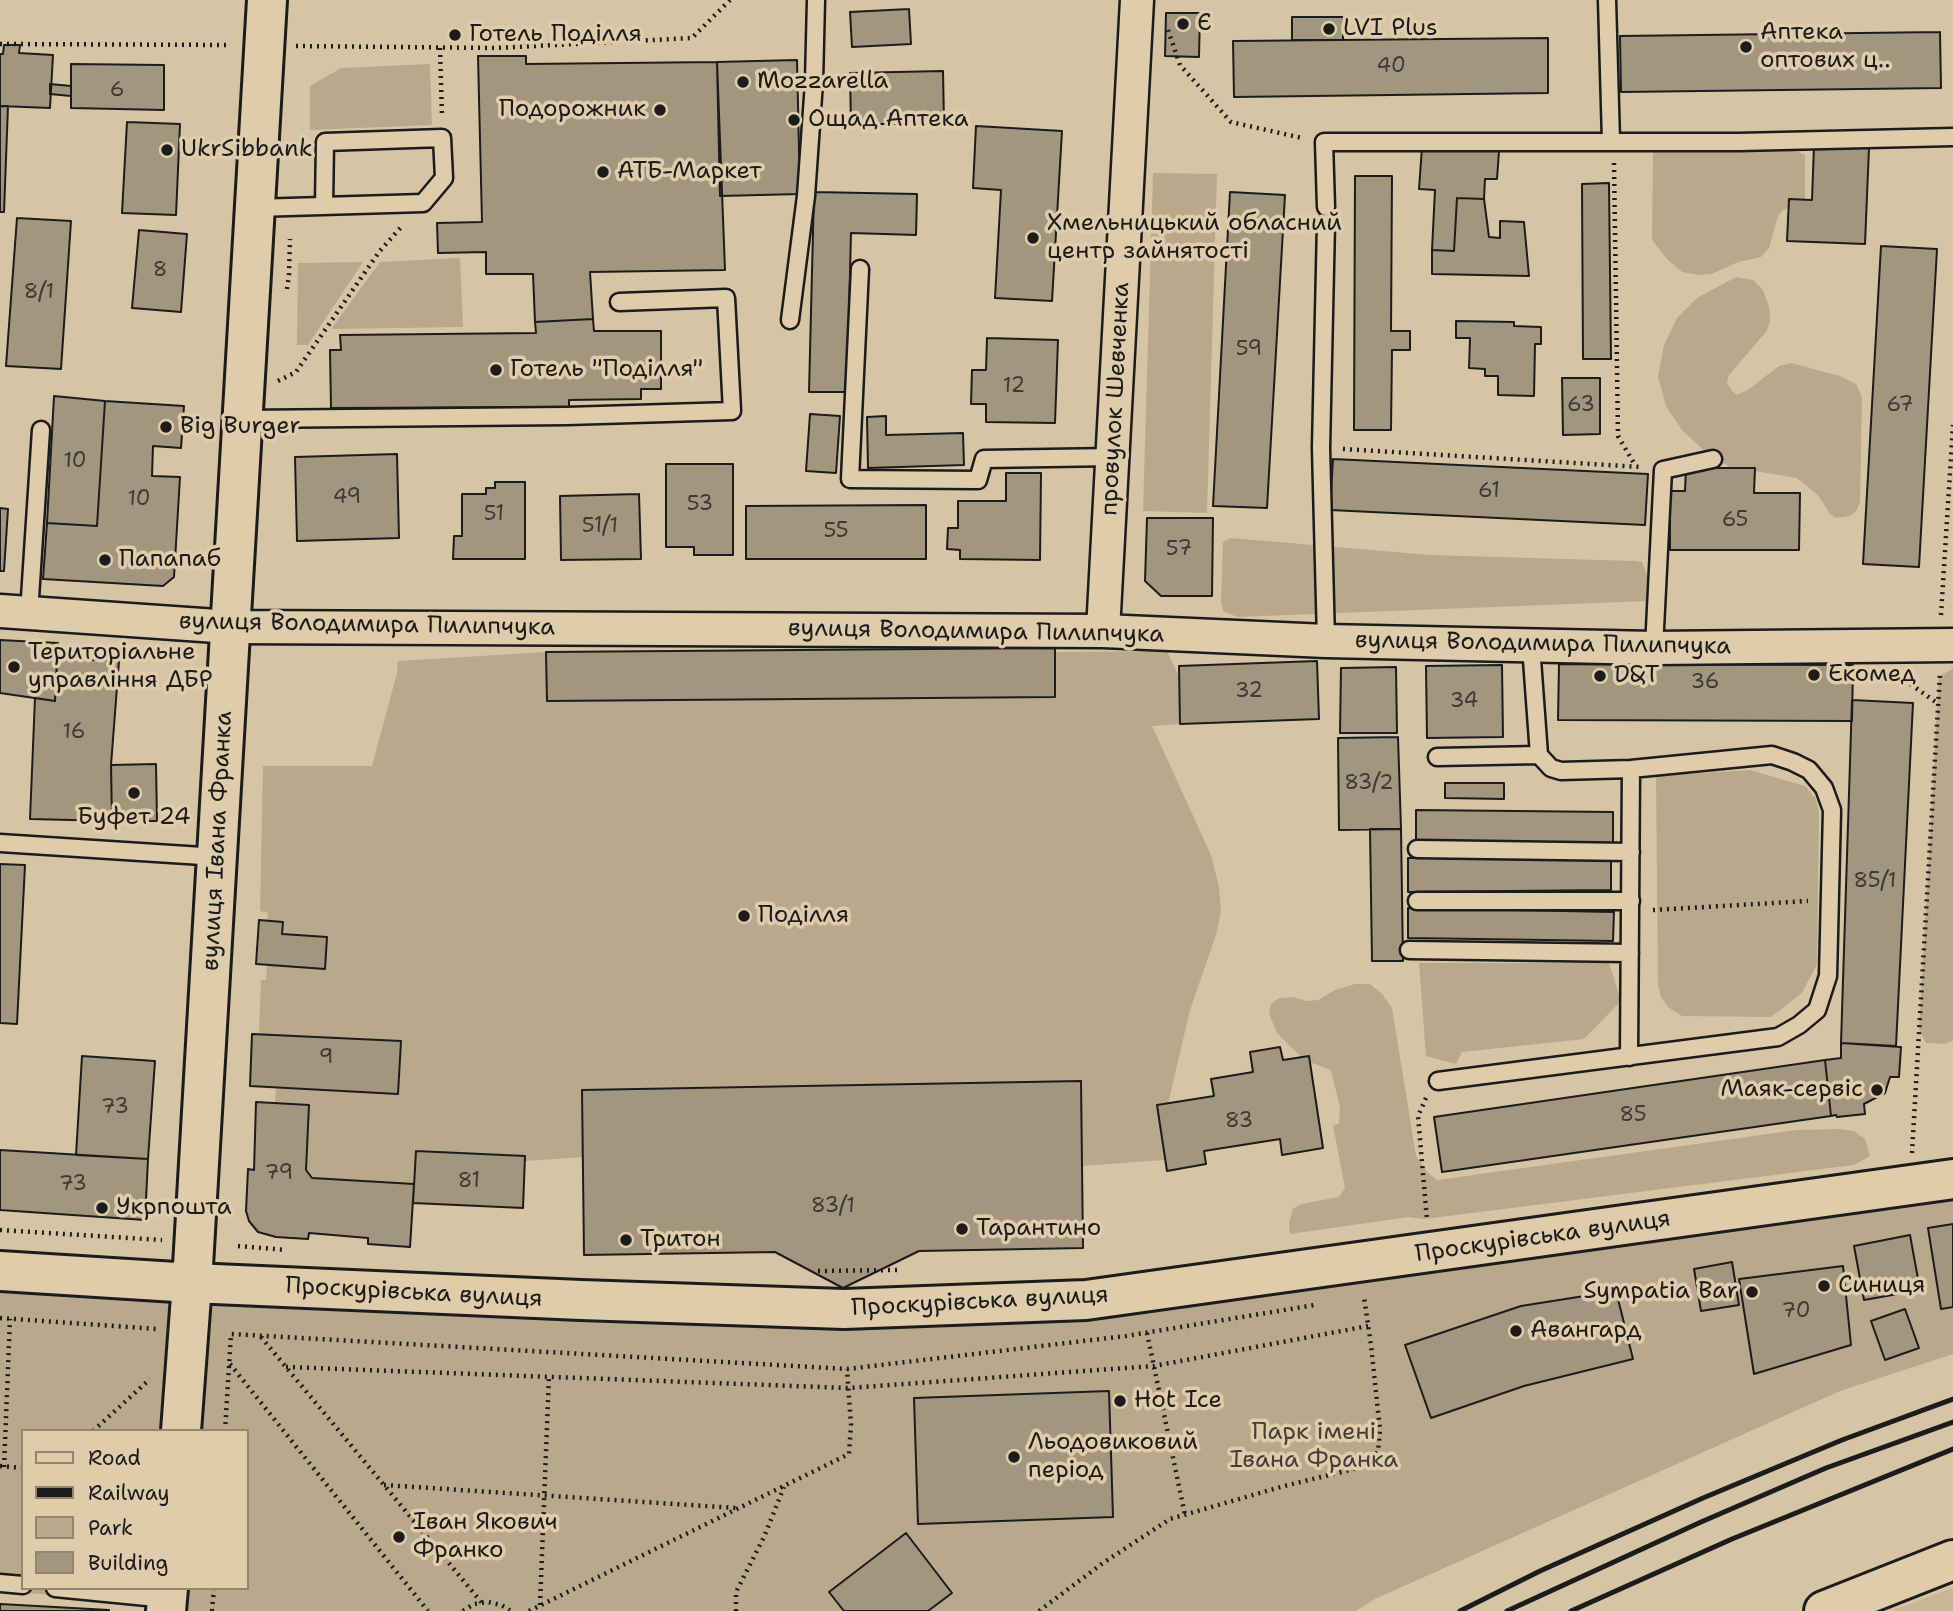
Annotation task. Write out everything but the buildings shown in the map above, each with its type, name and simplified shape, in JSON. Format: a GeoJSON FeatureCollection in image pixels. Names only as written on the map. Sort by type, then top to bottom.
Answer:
{"type":"FeatureCollection","features":[{"type":"Feature","properties":{"kind":"main road","name":"вулиця Івана Франка"},"geometry":{"type":"LineString","coordinates":[[181,1429],[218,857],[267,0]]}},
{"type":"Feature","properties":{"kind":"main road","name":"Проскурівська вулиця"},"geometry":{"type":"LineString","coordinates":[[0,1271],[192,1283],[568,1300],[844,1309],[1086,1300],[1953,1179]]}},
{"type":"Feature","properties":{"kind":"main road"},"geometry":{"type":"LineString","coordinates":[[1824,1611],[1953,1560]]}},
{"type":"Feature","properties":{"kind":"street","name":"провулок Шевченка"},"geometry":{"type":"LineString","coordinates":[[1103,631],[1137,0]]}},
{"type":"Feature","properties":{"kind":"street","name":"вулиця Володимира Пилипчука"},"geometry":{"type":"LineString","coordinates":[[15,612],[231,627],[1103,631],[1326,641],[1654,648],[1947,645]]}},
{"type":"Feature","properties":{"kind":"lane"},"geometry":{"type":"LineString","coordinates":[[790,320],[806,196],[814,82],[816,0]]}},
{"type":"Feature","properties":{"kind":"lane"},"geometry":{"type":"LineString","coordinates":[[1606,0],[1611,141]]}},
{"type":"Feature","properties":{"kind":"lane"},"geometry":{"type":"LineString","coordinates":[[1326,641],[1321,448],[1326,215],[1324,142],[1739,142],[1953,137]]}},
{"type":"Feature","properties":{"kind":"lane"},"geometry":{"type":"LineString","coordinates":[[255,208],[324,206],[423,203],[444,178],[442,138],[325,142],[324,206]]}},
{"type":"Feature","properties":{"kind":"lane"},"geometry":{"type":"LineString","coordinates":[[860,269],[850,479],[978,480],[984,459],[1113,457]]}},
{"type":"Feature","properties":{"kind":"lane"},"geometry":{"type":"LineString","coordinates":[[243,419],[567,416],[732,411],[726,298],[620,302]]}},
{"type":"Feature","properties":{"kind":"lane"},"geometry":{"type":"LineString","coordinates":[[15,612],[41,430]]}},
{"type":"Feature","properties":{"kind":"lane"},"geometry":{"type":"LineString","coordinates":[[1654,648],[1663,470],[1713,459]]}},
{"type":"Feature","properties":{"kind":"lane"},"geometry":{"type":"LineString","coordinates":[[1438,1081],[1777,1037],[1799,1025],[1817,1010],[1828,976],[1832,810],[1824,788],[1809,770],[1772,755],[1631,769],[1561,771],[1551,768],[1539,755],[1531,646]]}},
{"type":"Feature","properties":{"kind":"lane"},"geometry":{"type":"LineString","coordinates":[[1437,757],[1539,755]]}},
{"type":"Feature","properties":{"kind":"lane"},"geometry":{"type":"LineString","coordinates":[[1629,1057],[1631,769]]}},
{"type":"Feature","properties":{"kind":"lane"},"geometry":{"type":"LineString","coordinates":[[0,843],[218,857]]}},
{"type":"Feature","properties":{"kind":"lane"},"geometry":{"type":"LineString","coordinates":[[1417,849],[1631,852]]}},
{"type":"Feature","properties":{"kind":"lane"},"geometry":{"type":"LineString","coordinates":[[1417,901],[1631,906]]}},
{"type":"Feature","properties":{"kind":"lane"},"geometry":{"type":"LineString","coordinates":[[1409,950],[1630,953]]}},
{"type":"Feature","properties":{"kind":"lane"},"geometry":{"type":"LineString","coordinates":[[0,1583],[21,1585]]}},
{"type":"Feature","properties":{"kind":"lane"},"geometry":{"type":"LineString","coordinates":[[75,1590],[167,1599]]}},
{"type":"Feature","properties":{"kind":"path"},"geometry":{"type":"LineString","coordinates":[[1167,26],[1180,65],[1231,122],[1324,142]]}},
{"type":"Feature","properties":{"kind":"path"},"geometry":{"type":"LineString","coordinates":[[0,44],[234,45]]}},
{"type":"Feature","properties":{"kind":"path"},"geometry":{"type":"LineString","coordinates":[[440,48],[442,138]]}},
{"type":"Feature","properties":{"kind":"path"},"geometry":{"type":"LineString","coordinates":[[1611,141],[1616,178],[1618,436],[1635,466]]}},
{"type":"Feature","properties":{"kind":"path"},"geometry":{"type":"LineString","coordinates":[[268,386],[296,372],[379,252],[423,203]]}},
{"type":"Feature","properties":{"kind":"path"},"geometry":{"type":"LineString","coordinates":[[1912,1162],[1938,704],[1947,645],[1940,627],[1953,425]]}},
{"type":"Feature","properties":{"kind":"path"},"geometry":{"type":"LineString","coordinates":[[1321,448],[1635,466],[1663,470]]}},
{"type":"Feature","properties":{"kind":"path"},"geometry":{"type":"LineString","coordinates":[[1898,676],[1938,704]]}},
{"type":"Feature","properties":{"kind":"path"},"geometry":{"type":"LineString","coordinates":[[1631,906],[1830,900]]}},
{"type":"Feature","properties":{"kind":"path"},"geometry":{"type":"LineString","coordinates":[[1415,1222],[1427,1221],[1418,1116],[1438,1081]]}},
{"type":"Feature","properties":{"kind":"path"},"geometry":{"type":"LineString","coordinates":[[0,1230],[166,1240]]}},
{"type":"Feature","properties":{"kind":"path"},"geometry":{"type":"LineString","coordinates":[[237,1247],[293,1251]]}},
{"type":"Feature","properties":{"kind":"path"},"geometry":{"type":"LineString","coordinates":[[811,1271],[906,1270]]}},
{"type":"Feature","properties":{"kind":"path"},"geometry":{"type":"LineString","coordinates":[[1039,1611],[1103,1563],[1170,1519],[1358,1468],[1378,1452],[1380,1430],[1364,1297]]}},
{"type":"Feature","properties":{"kind":"path"},"geometry":{"type":"LineString","coordinates":[[0,1318],[164,1329]]}},
{"type":"Feature","properties":{"kind":"path"},"geometry":{"type":"LineString","coordinates":[[10,1319],[2,1466],[21,1468]]}},
{"type":"Feature","properties":{"kind":"path"},"geometry":{"type":"LineString","coordinates":[[286,1367],[848,1388],[1154,1366],[1368,1326]]}},
{"type":"Feature","properties":{"kind":"path"},"geometry":{"type":"LineString","coordinates":[[1147,1333],[1185,1515]]}},
{"type":"Feature","properties":{"kind":"path"},"geometry":{"type":"LineString","coordinates":[[225,1429],[231,1334]]}},
{"type":"Feature","properties":{"kind":"path"},"geometry":{"type":"LineString","coordinates":[[261,1336],[482,1603]]}},
{"type":"Feature","properties":{"kind":"path"},"geometry":{"type":"LineString","coordinates":[[229,1363],[428,1611]]}},
{"type":"Feature","properties":{"kind":"path"},"geometry":{"type":"LineString","coordinates":[[529,1611],[849,1454],[851,1425],[847,1369]]}},
{"type":"Feature","properties":{"kind":"path"},"geometry":{"type":"LineString","coordinates":[[540,1605],[548,1375]]}},
{"type":"Feature","properties":{"kind":"path"},"geometry":{"type":"LineString","coordinates":[[95,1429],[151,1378]]}},
{"type":"Feature","properties":{"kind":"path"},"geometry":{"type":"LineString","coordinates":[[384,1485],[739,1508]]}},
{"type":"Feature","properties":{"kind":"path"},"geometry":{"type":"LineString","coordinates":[[736,1611],[736,1592],[764,1537],[784,1487]]}},
{"type":"Feature","properties":{"kind":"path"},"geometry":{"type":"LineString","coordinates":[[212,1611],[214,1590]]}},
{"type":"Feature","properties":{"kind":"path"},"geometry":{"type":"LineString","coordinates":[[463,1611],[482,1603],[501,1605],[511,1611]]}},
{"type":"Feature","properties":{"kind":"shaded area"},"geometry":{"type":"Polygon","coordinates":[[[1953,1588],[1953,1611],[1891,1611],[1925,1598],[1953,1588]]]}},
{"type":"Feature","properties":{"kind":"green space"},"geometry":{"type":"Polygon","coordinates":[[[430,64],[432,125],[310,130],[310,86],[341,68],[430,64]]]}},
{"type":"Feature","properties":{"kind":"green space"},"geometry":{"type":"Polygon","coordinates":[[[1789,148],[1805,155],[1805,201],[1783,210],[1778,216],[1769,248],[1761,257],[1738,262],[1712,274],[1700,275],[1682,272],[1652,240],[1653,150],[1789,148]]]}},
{"type":"Feature","properties":{"kind":"green space"},"geometry":{"type":"Polygon","coordinates":[[[1153,173],[1217,174],[1207,513],[1143,511],[1153,173]]]}},
{"type":"Feature","properties":{"kind":"green space"},"geometry":{"type":"Polygon","coordinates":[[[460,258],[463,327],[331,329],[380,262],[460,258]]]}},
{"type":"Feature","properties":{"kind":"green space"},"geometry":{"type":"Polygon","coordinates":[[[363,262],[308,345],[297,345],[298,263],[363,262]]]}},
{"type":"Feature","properties":{"kind":"green space"},"geometry":{"type":"Polygon","coordinates":[[[1736,277],[1753,280],[1763,290],[1769,307],[1770,322],[1766,332],[1729,375],[1727,383],[1732,391],[1737,395],[1779,366],[1791,363],[1840,376],[1856,384],[1862,397],[1860,503],[1850,516],[1835,518],[1818,495],[1797,478],[1730,467],[1709,455],[1682,430],[1666,406],[1658,377],[1664,345],[1677,318],[1697,298],[1736,277]]]}},
{"type":"Feature","properties":{"kind":"green space"},"geometry":{"type":"Polygon","coordinates":[[[1231,538],[1430,555],[1635,561],[1642,562],[1653,591],[1648,601],[1237,617],[1223,611],[1221,602],[1223,542],[1231,538]]]}},
{"type":"Feature","properties":{"kind":"green space","name":"Поділля"},"geometry":{"type":"Polygon","coordinates":[[[1055,648],[1056,652],[1167,651],[1180,679],[1180,724],[1152,726],[1211,855],[1219,887],[1221,910],[1217,932],[1190,1010],[1168,1104],[1157,1105],[1165,1160],[1082,1166],[582,1090],[583,1157],[525,1161],[525,1156],[416,1151],[414,1184],[312,1178],[306,1170],[308,1105],[275,1103],[276,1087],[250,1086],[252,1034],[259,1033],[261,980],[266,980],[267,965],[256,964],[259,920],[267,920],[268,913],[260,911],[263,766],[372,766],[398,661],[546,652],[1055,648]]]}},
{"type":"Feature","properties":{"kind":"green space"},"geometry":{"type":"Polygon","coordinates":[[[1953,669],[1953,1040],[1946,1044],[1926,1043],[1919,1029],[1939,676],[1953,669]]]}},
{"type":"Feature","properties":{"kind":"green space"},"geometry":{"type":"Polygon","coordinates":[[[1750,770],[1805,786],[1816,799],[1819,813],[1817,964],[1802,993],[1771,1017],[1682,1016],[1668,1007],[1661,997],[1658,985],[1656,776],[1750,770]]]}},
{"type":"Feature","properties":{"kind":"green space"},"geometry":{"type":"Polygon","coordinates":[[[1419,963],[1609,963],[1621,1001],[1584,1039],[1462,1052],[1456,1064],[1426,1056],[1419,963]]]}},
{"type":"Feature","properties":{"kind":"green space"},"geometry":{"type":"Polygon","coordinates":[[[1355,984],[1370,984],[1392,1008],[1416,1156],[1427,1172],[1437,1180],[1797,1130],[1854,1131],[1865,1139],[1870,1156],[1854,1165],[1424,1219],[1409,1217],[1290,1234],[1289,1223],[1293,1209],[1301,1204],[1339,1197],[1345,1188],[1333,1125],[1339,1124],[1340,1108],[1331,1070],[1304,1060],[1277,1033],[1269,1014],[1271,1004],[1279,998],[1318,1000],[1335,990],[1355,984]]]}},
{"type":"Feature","properties":{"kind":"green space","name":"Парк імені Івана Франка"},"geometry":{"type":"Polygon","coordinates":[[[1953,1193],[1953,1354],[1840,1391],[1375,1599],[1356,1611],[185,1611],[187,1590],[248,1590],[248,1429],[197,1429],[205,1297],[844,1322],[1953,1193]]]}},
{"type":"Feature","properties":{"kind":"green space"},"geometry":{"type":"Polygon","coordinates":[[[0,1283],[178,1295],[167,1429],[21,1429],[21,1590],[155,1590],[154,1603],[0,1591],[0,1283]]]}},
{"type":"Feature","properties":{"kind":"railway"},"geometry":{"type":"LineString","coordinates":[[1460,1611],[1540,1571],[1703,1498],[1842,1440],[1953,1399]]}},
{"type":"Feature","properties":{"kind":"railway"},"geometry":{"type":"LineString","coordinates":[[1507,1611],[1826,1468],[1953,1422]]}},
{"type":"Feature","properties":{"kind":"railway"},"geometry":{"type":"LineString","coordinates":[[1571,1611],[1732,1539],[1953,1449]]}},
{"type":"Feature","properties":{"kind":"place","name":"Є"},"geometry":{"type":"Point","coordinates":[1183,24]}},
{"type":"Feature","properties":{"kind":"place","name":"LVI Plus"},"geometry":{"type":"Point","coordinates":[1329,29]}},
{"type":"Feature","properties":{"kind":"place","name":"Готель Поділля"},"geometry":{"type":"Point","coordinates":[455,35]}},
{"type":"Feature","properties":{"kind":"place","name":"Аптека оптових ц‥"},"geometry":{"type":"Point","coordinates":[1746,47]}},
{"type":"Feature","properties":{"kind":"place","name":"Mozzarella"},"geometry":{"type":"Point","coordinates":[743,82]}},
{"type":"Feature","properties":{"kind":"place","name":"Подорожник"},"geometry":{"type":"Point","coordinates":[660,110]}},
{"type":"Feature","properties":{"kind":"place","name":"Ощад Аптека"},"geometry":{"type":"Point","coordinates":[794,120]}},
{"type":"Feature","properties":{"kind":"place","name":"UkrSibbank"},"geometry":{"type":"Point","coordinates":[167,150]}},
{"type":"Feature","properties":{"kind":"place","name":"АТБ-Маркет"},"geometry":{"type":"Point","coordinates":[603,172]}},
{"type":"Feature","properties":{"kind":"place","name":"Хмельницький обласний центр зайнятості"},"geometry":{"type":"Point","coordinates":[1033,238]}},
{"type":"Feature","properties":{"kind":"place","name":"Готель \"Поділля\""},"geometry":{"type":"Point","coordinates":[496,370]}},
{"type":"Feature","properties":{"kind":"place","name":"Big Burger"},"geometry":{"type":"Point","coordinates":[166,427]}},
{"type":"Feature","properties":{"kind":"place","name":"Папапаб"},"geometry":{"type":"Point","coordinates":[105,560]}},
{"type":"Feature","properties":{"kind":"place","name":"Територіальне управління ДБР"},"geometry":{"type":"Point","coordinates":[14,667]}},
{"type":"Feature","properties":{"kind":"place","name":"Екомед"},"geometry":{"type":"Point","coordinates":[1814,675]}},
{"type":"Feature","properties":{"kind":"place","name":"D&T"},"geometry":{"type":"Point","coordinates":[1600,676]}},
{"type":"Feature","properties":{"kind":"place","name":"Буфет 24"},"geometry":{"type":"Point","coordinates":[134,793]}},
{"type":"Feature","properties":{"kind":"place","name":"Поділля"},"geometry":{"type":"Point","coordinates":[744,916]}},
{"type":"Feature","properties":{"kind":"place","name":"Маяк-сервіс"},"geometry":{"type":"Point","coordinates":[1877,1090]}},
{"type":"Feature","properties":{"kind":"place","name":"Укрпошта"},"geometry":{"type":"Point","coordinates":[102,1208]}},
{"type":"Feature","properties":{"kind":"place","name":"Тарантино"},"geometry":{"type":"Point","coordinates":[962,1229]}},
{"type":"Feature","properties":{"kind":"place","name":"Тритон"},"geometry":{"type":"Point","coordinates":[626,1240]}},
{"type":"Feature","properties":{"kind":"place","name":"Синиця"},"geometry":{"type":"Point","coordinates":[1824,1286]}},
{"type":"Feature","properties":{"kind":"place","name":"Sympatia Bar"},"geometry":{"type":"Point","coordinates":[1752,1292]}},
{"type":"Feature","properties":{"kind":"place","name":"Авангард"},"geometry":{"type":"Point","coordinates":[1516,1331]}},
{"type":"Feature","properties":{"kind":"place","name":"Hot Ice"},"geometry":{"type":"Point","coordinates":[1120,1401]}},
{"type":"Feature","properties":{"kind":"place","name":"Льодовиковий період"},"geometry":{"type":"Point","coordinates":[1014,1457]}},
{"type":"Feature","properties":{"kind":"place","name":"Іван Якович Франко"},"geometry":{"type":"Point","coordinates":[399,1537]}}]}
